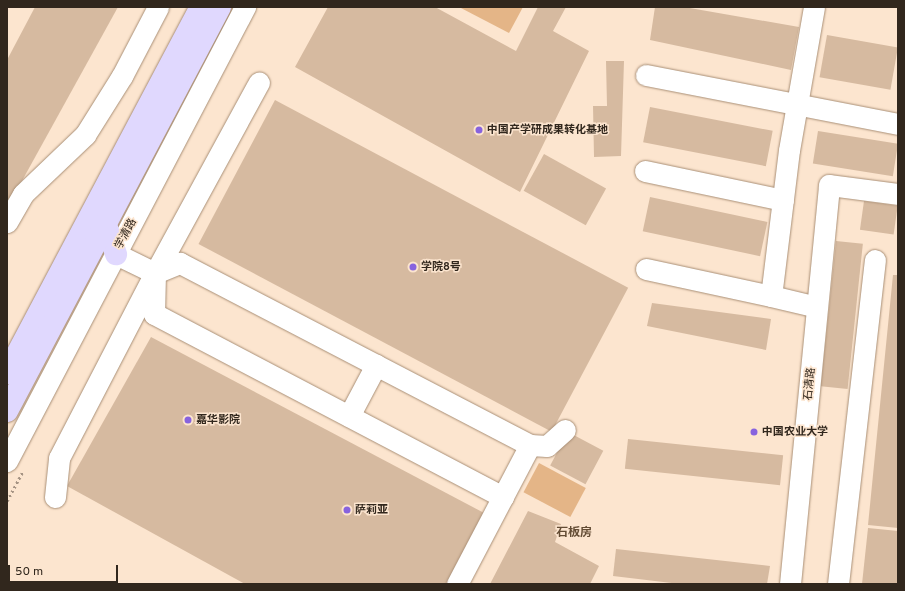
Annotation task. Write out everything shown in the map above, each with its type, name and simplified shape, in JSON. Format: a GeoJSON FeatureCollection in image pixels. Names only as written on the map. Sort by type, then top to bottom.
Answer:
{"type":"FeatureCollection","features":[{"type":"Feature","properties":{"kind":"main road"},"geometry":{"type":"LineString","coordinates":[[7,373],[201,7]]}},
{"type":"Feature","properties":{"kind":"main road","name":"学清路"},"geometry":{"type":"LineString","coordinates":[[7,411],[220,7]]}},
{"type":"Feature","properties":{"kind":"main road"},"geometry":{"type":"LineString","coordinates":[[106,225],[116,254]]}},
{"type":"Feature","properties":{"kind":"street"},"geometry":{"type":"LineString","coordinates":[[7,222],[23,194],[86,134],[122,76],[158,7]]}},
{"type":"Feature","properties":{"kind":"street","name":"学清路"},"geometry":{"type":"LineString","coordinates":[[7,461],[245,7]]}},
{"type":"Feature","properties":{"kind":"street"},"geometry":{"type":"LineString","coordinates":[[771,296],[782,200],[814,7]]}},
{"type":"Feature","properties":{"kind":"street"},"geometry":{"type":"LineString","coordinates":[[646,75],[898,124]]}},
{"type":"Feature","properties":{"kind":"street"},"geometry":{"type":"LineString","coordinates":[[55,497],[59,458],[155,273],[259,82]]}},
{"type":"Feature","properties":{"kind":"street"},"geometry":{"type":"LineString","coordinates":[[645,171],[782,200]]}},
{"type":"Feature","properties":{"kind":"street","name":"石清路"},"geometry":{"type":"LineString","coordinates":[[790,584],[829,185],[898,194]]}},
{"type":"Feature","properties":{"kind":"street"},"geometry":{"type":"LineString","coordinates":[[116,254],[155,273],[180,263],[530,445],[547,446],[565,430]]}},
{"type":"Feature","properties":{"kind":"street"},"geometry":{"type":"LineString","coordinates":[[838,584],[875,260]]}},
{"type":"Feature","properties":{"kind":"street"},"geometry":{"type":"LineString","coordinates":[[646,269],[817,307]]}},
{"type":"Feature","properties":{"kind":"street"},"geometry":{"type":"LineString","coordinates":[[155,273],[154,314],[503,497]]}},
{"type":"Feature","properties":{"kind":"street"},"geometry":{"type":"LineString","coordinates":[[349,416],[376,365]]}},
{"type":"Feature","properties":{"kind":"street"},"geometry":{"type":"LineString","coordinates":[[457,584],[530,445]]}},
{"type":"Feature","properties":{"kind":"shaded area"},"geometry":{"type":"Polygon","coordinates":[[[459,7],[523,7],[509,33],[459,7]]]}},
{"type":"Feature","properties":{"kind":"shaded area"},"geometry":{"type":"Polygon","coordinates":[[[539,463],[586,488],[570,517],[524,492],[539,463]]]}},
{"type":"Feature","properties":{"kind":"building"},"geometry":{"type":"Polygon","coordinates":[[[35,7],[118,7],[7,208],[7,60],[35,7]]]}},
{"type":"Feature","properties":{"kind":"building","name":"中国产学研成果转化基地"},"geometry":{"type":"Polygon","coordinates":[[[328,7],[435,7],[516,51],[538,7],[566,7],[553,31],[589,51],[520,192],[295,67],[328,7]]]}},
{"type":"Feature","properties":{"kind":"building"},"geometry":{"type":"Polygon","coordinates":[[[655,7],[684,7],[799,27],[791,70],[650,40],[655,7]]]}},
{"type":"Feature","properties":{"kind":"building"},"geometry":{"type":"Polygon","coordinates":[[[827,35],[898,48],[890,90],[820,77],[827,35]]]}},
{"type":"Feature","properties":{"kind":"building"},"geometry":{"type":"Polygon","coordinates":[[[606,61],[624,61],[621,156],[594,157],[593,106],[607,106],[606,61]]]}},
{"type":"Feature","properties":{"kind":"building","name":"学院8号"},"geometry":{"type":"Polygon","coordinates":[[[275,100],[628,288],[552,432],[198,244],[275,100]]]}},
{"type":"Feature","properties":{"kind":"building"},"geometry":{"type":"Polygon","coordinates":[[[650,107],[773,131],[766,166],[643,142],[650,107]]]}},
{"type":"Feature","properties":{"kind":"building"},"geometry":{"type":"Polygon","coordinates":[[[818,131],[898,144],[893,176],[813,164],[818,131]]]}},
{"type":"Feature","properties":{"kind":"building"},"geometry":{"type":"Polygon","coordinates":[[[544,154],[606,188],[586,225],[524,191],[544,154]]]}},
{"type":"Feature","properties":{"kind":"building"},"geometry":{"type":"Polygon","coordinates":[[[650,197],[767,222],[760,256],[643,231],[650,197]]]}},
{"type":"Feature","properties":{"kind":"building"},"geometry":{"type":"Polygon","coordinates":[[[864,201],[898,206],[894,234],[860,230],[864,201]]]}},
{"type":"Feature","properties":{"kind":"building"},"geometry":{"type":"Polygon","coordinates":[[[836,241],[863,244],[848,389],[821,386],[836,241]]]}},
{"type":"Feature","properties":{"kind":"building"},"geometry":{"type":"Polygon","coordinates":[[[893,275],[898,275],[898,528],[868,525],[893,275]]]}},
{"type":"Feature","properties":{"kind":"building"},"geometry":{"type":"Polygon","coordinates":[[[652,303],[771,319],[766,350],[647,326],[652,303]]]}},
{"type":"Feature","properties":{"kind":"building"},"geometry":{"type":"Polygon","coordinates":[[[151,337],[486,514],[449,584],[245,584],[67,486],[151,337]]]}},
{"type":"Feature","properties":{"kind":"building"},"geometry":{"type":"Polygon","coordinates":[[[568,432],[603,451],[585,484],[550,466],[568,432]]]}},
{"type":"Feature","properties":{"kind":"building"},"geometry":{"type":"Polygon","coordinates":[[[628,439],[783,455],[780,485],[625,469],[628,439]]]}},
{"type":"Feature","properties":{"kind":"building"},"geometry":{"type":"Polygon","coordinates":[[[528,511],[561,524],[555,542],[599,566],[590,584],[490,584],[528,511]]]}},
{"type":"Feature","properties":{"kind":"building"},"geometry":{"type":"Polygon","coordinates":[[[868,528],[898,531],[898,584],[862,584],[868,528]]]}},
{"type":"Feature","properties":{"kind":"building"},"geometry":{"type":"Polygon","coordinates":[[[616,549],[770,566],[767,584],[680,584],[613,576],[616,549]]]}},
{"type":"Feature","properties":{"kind":"place","name":"中国产学研成果转化基地"},"geometry":{"type":"Point","coordinates":[479,130]}},
{"type":"Feature","properties":{"kind":"place","name":"学院8号"},"geometry":{"type":"Point","coordinates":[413,267]}},
{"type":"Feature","properties":{"kind":"place","name":"嘉华影院"},"geometry":{"type":"Point","coordinates":[188,420]}},
{"type":"Feature","properties":{"kind":"place","name":"中国农业大学"},"geometry":{"type":"Point","coordinates":[754,432]}},
{"type":"Feature","properties":{"kind":"place","name":"萨莉亚"},"geometry":{"type":"Point","coordinates":[347,510]}},
{"type":"Feature","properties":{"kind":"district","name":"石板房"},"geometry":{"type":"Point","coordinates":[574,534]}}]}
